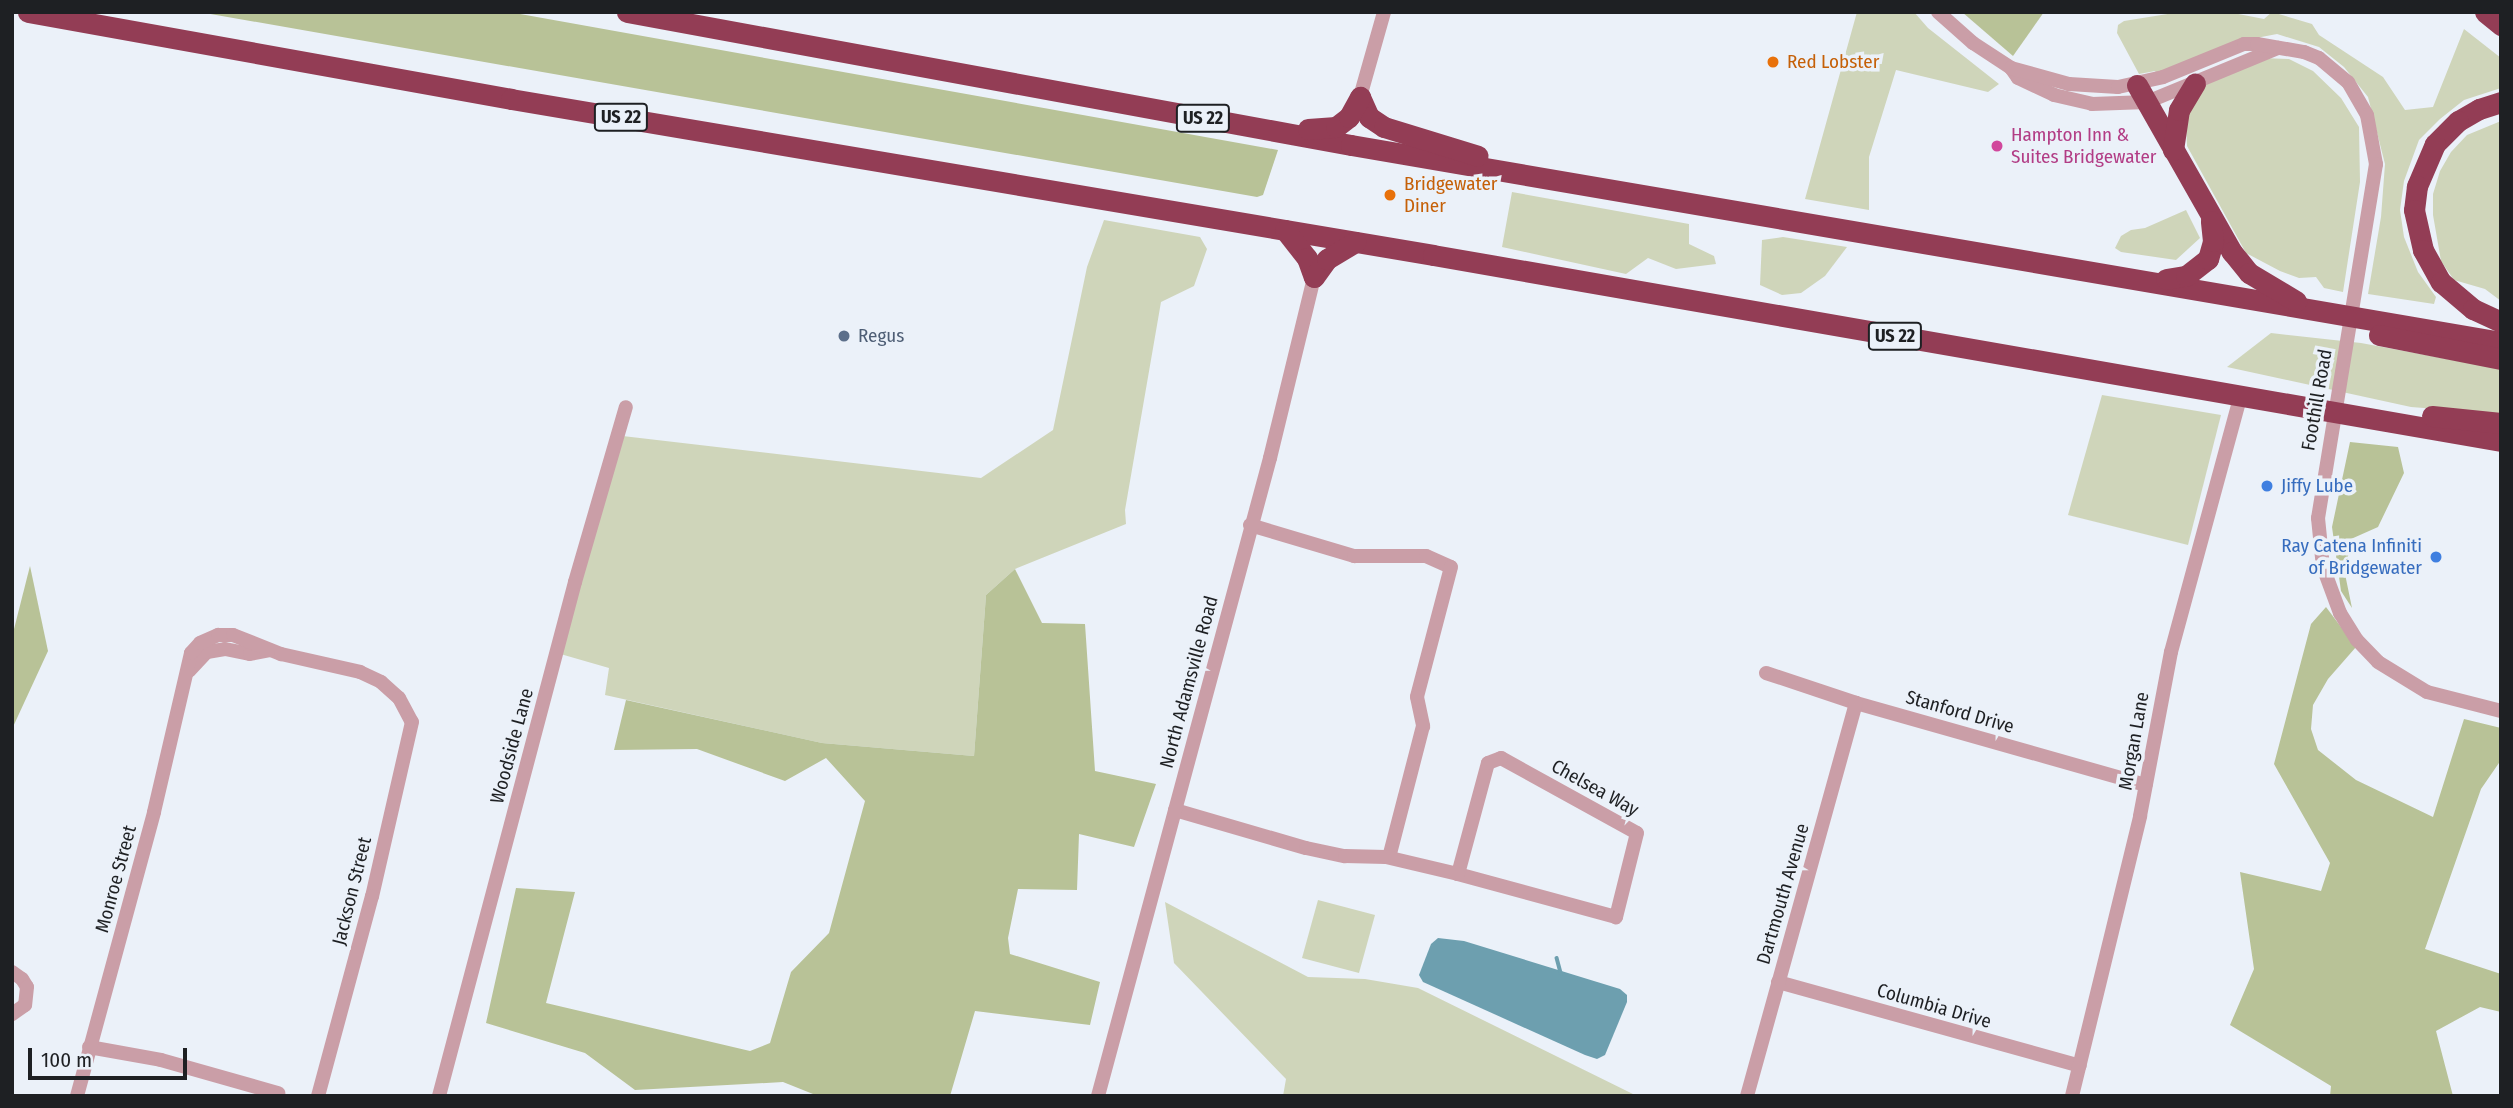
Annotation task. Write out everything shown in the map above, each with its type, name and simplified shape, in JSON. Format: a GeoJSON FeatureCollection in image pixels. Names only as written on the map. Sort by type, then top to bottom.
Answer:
{"type":"FeatureCollection","features":[{"type":"Feature","properties":{"kind":"highway","name":"US 22"},"geometry":{"type":"LineString","coordinates":[[28,12],[511,99],[2501,441]]}},
{"type":"Feature","properties":{"kind":"highway","name":"US 22"},"geometry":{"type":"LineString","coordinates":[[627,12],[1536,177],[2501,342]]}},
{"type":"Feature","properties":{"kind":"highway"},"geometry":{"type":"LineString","coordinates":[[2485,12],[2501,25]]}},
{"type":"Feature","properties":{"kind":"highway"},"geometry":{"type":"LineString","coordinates":[[2173,150],[2179,110],[2195,83]]}},
{"type":"Feature","properties":{"kind":"highway"},"geometry":{"type":"LineString","coordinates":[[2142,93],[2210,219],[2249,273],[2308,309]]}},
{"type":"Feature","properties":{"kind":"highway"},"geometry":{"type":"LineString","coordinates":[[1247,126],[1327,130],[1349,117],[1360,97]]}},
{"type":"Feature","properties":{"kind":"highway"},"geometry":{"type":"LineString","coordinates":[[1360,97],[1370,117],[1384,127],[1536,177]]}},
{"type":"Feature","properties":{"kind":"highway"},"geometry":{"type":"LineString","coordinates":[[2501,102],[2479,109],[2458,121],[2435,144],[2417,186],[2414,210],[2423,250],[2441,282],[2473,309],[2501,322]]}},
{"type":"Feature","properties":{"kind":"highway"},"geometry":{"type":"LineString","coordinates":[[2145,281],[2186,276],[2203,265],[2212,250],[2210,219]]}},
{"type":"Feature","properties":{"kind":"highway"},"geometry":{"type":"LineString","coordinates":[[1285,230],[1307,258],[1314,277]]}},
{"type":"Feature","properties":{"kind":"highway"},"geometry":{"type":"LineString","coordinates":[[1314,277],[1332,254],[1355,242]]}},
{"type":"Feature","properties":{"kind":"highway"},"geometry":{"type":"LineString","coordinates":[[2207,291],[2224,306],[2501,359]]}},
{"type":"Feature","properties":{"kind":"highway"},"geometry":{"type":"LineString","coordinates":[[2371,418],[2419,415],[2501,423]]}},
{"type":"Feature","properties":{"kind":"street"},"geometry":{"type":"LineString","coordinates":[[1360,97],[1384,12]]}},
{"type":"Feature","properties":{"kind":"street","name":"Foothill Road"},"geometry":{"type":"LineString","coordinates":[[1938,12],[1973,43],[2011,68],[2018,78],[2036,88],[2073,101],[2119,104],[2244,44],[2304,52],[2335,70],[2348,82],[2367,115],[2376,164],[2318,518],[2319,541],[2330,593],[2357,640],[2391,673],[2427,692],[2501,711]]}},
{"type":"Feature","properties":{"kind":"street","name":"Foothill Road"},"geometry":{"type":"LineString","coordinates":[[2142,93],[2195,83],[2278,48]]}},
{"type":"Feature","properties":{"kind":"street","name":"North Adamsville Road"},"geometry":{"type":"LineString","coordinates":[[1098,1096],[1287,394],[1314,277]]}},
{"type":"Feature","properties":{"kind":"street","name":"Morgan Lane"},"geometry":{"type":"LineString","coordinates":[[2072,1096],[2146,785],[2171,652],[2241,395]]}},
{"type":"Feature","properties":{"kind":"street","name":"Woodside Lane"},"geometry":{"type":"LineString","coordinates":[[439,1096],[568,607],[626,407]]}},
{"type":"Feature","properties":{"kind":"street"},"geometry":{"type":"LineString","coordinates":[[1250,525],[1354,556],[1426,556],[1451,567],[1418,697],[1423,726],[1389,858]]}},
{"type":"Feature","properties":{"kind":"street","name":"Monroe Street"},"geometry":{"type":"LineString","coordinates":[[77,1096],[189,672],[208,652],[225,649],[250,654],[270,650],[360,672],[381,682],[399,698]]}},
{"type":"Feature","properties":{"kind":"street","name":"Stanford Drive"},"geometry":{"type":"LineString","coordinates":[[1766,673],[1856,703],[2146,785]]}},
{"type":"Feature","properties":{"kind":"street","name":"Jackson Street"},"geometry":{"type":"LineString","coordinates":[[318,1096],[407,752],[412,722],[399,698]]}},
{"type":"Feature","properties":{"kind":"street","name":"Dartmouth Avenue"},"geometry":{"type":"LineString","coordinates":[[1747,1096],[1856,703]]}},
{"type":"Feature","properties":{"kind":"street","name":"Chelsea Way"},"geometry":{"type":"LineString","coordinates":[[1175,810],[1306,848],[1345,856],[1389,858],[1616,917],[1637,833],[1501,758],[1488,763],[1458,874]]}},
{"type":"Feature","properties":{"kind":"street"},"geometry":{"type":"LineString","coordinates":[[12,972],[22,979],[27,987],[25,1005],[12,1014]]}},
{"type":"Feature","properties":{"kind":"street","name":"Columbia Drive"},"geometry":{"type":"LineString","coordinates":[[1778,982],[2080,1066]]}},
{"type":"Feature","properties":{"kind":"street"},"geometry":{"type":"LineString","coordinates":[[89,1047],[161,1060],[278,1093]]}},
{"type":"Feature","properties":{"kind":"green space"},"geometry":{"type":"Polygon","coordinates":[[[199,12],[509,12],[1278,150],[1263,195],[1257,197],[199,12]]]}},
{"type":"Feature","properties":{"kind":"green space"},"geometry":{"type":"Polygon","coordinates":[[[1857,12],[1914,12],[1928,28],[1999,84],[1988,92],[1896,70],[1869,157],[1869,210],[1805,199],[1857,12]]]}},
{"type":"Feature","properties":{"kind":"green space"},"geometry":{"type":"Polygon","coordinates":[[[1962,12],[2044,12],[2013,56],[1962,12]]]}},
{"type":"Feature","properties":{"kind":"green space"},"geometry":{"type":"Polygon","coordinates":[[[2180,12],[2228,12],[2264,19],[2272,12],[2312,24],[2319,35],[2383,77],[2405,110],[2433,107],[2464,29],[2501,58],[2501,88],[2464,100],[2440,119],[2419,140],[2404,181],[2400,210],[2404,237],[2418,272],[2436,297],[2434,304],[2368,294],[2381,217],[2385,164],[2368,97],[2344,67],[2319,47],[2277,34],[2230,43],[2157,74],[2155,71],[2139,74],[2117,33],[2118,25],[2124,21],[2180,12]]]}},
{"type":"Feature","properties":{"kind":"green space"},"geometry":{"type":"Polygon","coordinates":[[[2262,58],[2289,59],[2313,71],[2341,98],[2359,127],[2360,182],[2343,292],[2324,288],[2316,277],[2299,278],[2280,271],[2246,253],[2187,146],[2186,124],[2192,102],[2204,85],[2262,58]]]}},
{"type":"Feature","properties":{"kind":"green space"},"geometry":{"type":"Polygon","coordinates":[[[2501,121],[2501,301],[2485,289],[2454,280],[2441,261],[2433,215],[2433,194],[2440,171],[2451,152],[2467,135],[2501,121]]]}},
{"type":"Feature","properties":{"kind":"green space"},"geometry":{"type":"Polygon","coordinates":[[[1512,192],[1689,224],[1689,244],[1714,256],[1716,264],[1676,269],[1648,258],[1626,274],[1502,247],[1512,192]]]}},
{"type":"Feature","properties":{"kind":"green space"},"geometry":{"type":"Polygon","coordinates":[[[2186,210],[2200,238],[2176,260],[2121,252],[2115,248],[2121,236],[2131,230],[2145,228],[2186,210]]]}},
{"type":"Feature","properties":{"kind":"green space"},"geometry":{"type":"Polygon","coordinates":[[[1104,220],[1200,237],[1207,249],[1194,286],[1161,302],[1125,510],[1126,524],[1015,569],[986,595],[974,756],[822,743],[605,695],[609,668],[557,653],[614,435],[981,478],[1053,430],[1087,267],[1104,220]]]}},
{"type":"Feature","properties":{"kind":"green space"},"geometry":{"type":"Polygon","coordinates":[[[1783,237],[1847,247],[1825,276],[1801,293],[1782,295],[1760,285],[1762,240],[1783,237]]]}},
{"type":"Feature","properties":{"kind":"green space"},"geometry":{"type":"Polygon","coordinates":[[[2271,333],[2361,343],[2501,369],[2501,414],[2411,407],[2227,367],[2271,333]]]}},
{"type":"Feature","properties":{"kind":"green space"},"geometry":{"type":"Polygon","coordinates":[[[2102,395],[2221,415],[2188,545],[2068,515],[2102,395]]]}},
{"type":"Feature","properties":{"kind":"green space"},"geometry":{"type":"Polygon","coordinates":[[[2350,442],[2398,447],[2404,473],[2378,527],[2351,539],[2345,574],[2352,608],[2341,591],[2332,527],[2350,442]]]}},
{"type":"Feature","properties":{"kind":"green space"},"geometry":{"type":"Polygon","coordinates":[[[30,566],[48,651],[12,729],[12,637],[30,566]]]}},
{"type":"Feature","properties":{"kind":"green space"},"geometry":{"type":"Polygon","coordinates":[[[1015,569],[1042,623],[1085,624],[1095,771],[1156,784],[1134,847],[1079,834],[1077,890],[1018,889],[1008,938],[1010,954],[1100,982],[1090,1025],[975,1011],[950,1096],[818,1096],[783,1082],[635,1090],[585,1053],[486,1023],[516,888],[575,892],[546,1003],[750,1051],[770,1043],[791,972],[829,933],[865,801],[826,758],[785,781],[697,749],[614,750],[626,700],[822,743],[974,756],[986,595],[1015,569]]]}},
{"type":"Feature","properties":{"kind":"green space"},"geometry":{"type":"Polygon","coordinates":[[[2326,607],[2356,647],[2328,679],[2313,705],[2311,729],[2318,750],[2356,780],[2433,817],[2464,719],[2501,728],[2501,760],[2481,789],[2425,949],[2501,974],[2501,1012],[2480,1007],[2436,1031],[2453,1096],[2330,1096],[2331,1086],[2230,1025],[2254,969],[2240,872],[2321,891],[2330,863],[2274,764],[2311,624],[2326,607]]]}},
{"type":"Feature","properties":{"kind":"green space"},"geometry":{"type":"Polygon","coordinates":[[[1318,900],[1375,915],[1359,973],[1302,958],[1318,900]]]}},
{"type":"Feature","properties":{"kind":"green space"},"geometry":{"type":"Polygon","coordinates":[[[1165,902],[1308,977],[1365,979],[1418,988],[1637,1096],[1283,1096],[1286,1079],[1174,963],[1165,902]]]}},
{"type":"Feature","properties":{"kind":"water"},"geometry":{"type":"Polygon","coordinates":[[[1438,938],[1464,941],[1620,989],[1627,995],[1627,1002],[1605,1055],[1597,1059],[1585,1055],[1423,982],[1419,975],[1431,944],[1438,938]]]}},
{"type":"Feature","properties":{"kind":"waterway"},"geometry":{"type":"LineString","coordinates":[[1557,958],[1561,973]]}},
{"type":"Feature","properties":{"kind":"place","name":"Red Lobster"},"geometry":{"type":"Point","coordinates":[1773,62]}},
{"type":"Feature","properties":{"kind":"place","name":"Hampton Inn & Suites Bridgewater"},"geometry":{"type":"Point","coordinates":[1997,146]}},
{"type":"Feature","properties":{"kind":"place","name":"Bridgewater Diner"},"geometry":{"type":"Point","coordinates":[1390,195]}},
{"type":"Feature","properties":{"kind":"place","name":"Regus"},"geometry":{"type":"Point","coordinates":[844,336]}},
{"type":"Feature","properties":{"kind":"place","name":"Jiffy Lube"},"geometry":{"type":"Point","coordinates":[2267,486]}},
{"type":"Feature","properties":{"kind":"place","name":"Ray Catena Infiniti of Bridgewater"},"geometry":{"type":"Point","coordinates":[2436,557]}}]}
